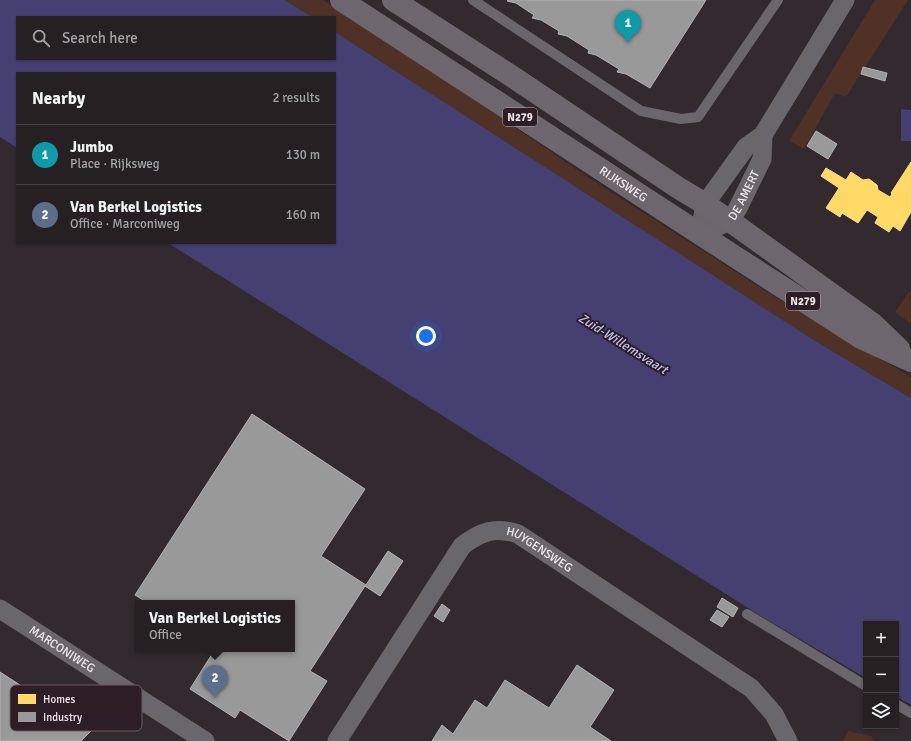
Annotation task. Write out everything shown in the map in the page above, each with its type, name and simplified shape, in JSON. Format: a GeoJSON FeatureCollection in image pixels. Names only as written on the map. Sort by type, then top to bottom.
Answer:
{"type":"FeatureCollection","features":[{"type":"Feature","properties":{"kind":"main road","name":"RIJKSWEG"},"geometry":{"type":"LineString","coordinates":[[341,0],[861,338],[910,361]]}},
{"type":"Feature","properties":{"kind":"main road","name":"RIJKSWEG"},"geometry":{"type":"LineString","coordinates":[[393,0],[513,77],[730,221],[872,324],[910,361]]}},
{"type":"Feature","properties":{"kind":"street","name":"DE AMERT"},"geometry":{"type":"LineString","coordinates":[[700,234],[705,204],[746,147],[763,135],[845,0]]}},
{"type":"Feature","properties":{"kind":"street","name":"DE AMERT"},"geometry":{"type":"LineString","coordinates":[[700,234],[730,221],[762,159],[763,135]]}},
{"type":"Feature","properties":{"kind":"street","name":"HUYGENSWEG"},"geometry":{"type":"LineString","coordinates":[[337,741],[462,546],[473,537],[487,531],[502,530],[518,534],[751,688],[774,714],[788,741]]}},
{"type":"Feature","properties":{"kind":"street","name":"MARCONIWEG"},"geometry":{"type":"LineString","coordinates":[[0,609],[118,685]]}},
{"type":"Feature","properties":{"kind":"street","name":"MARCONIWEG"},"geometry":{"type":"LineString","coordinates":[[142,700],[205,741]]}},
{"type":"Feature","properties":{"kind":"lane"},"geometry":{"type":"LineString","coordinates":[[474,0],[641,110],[681,119],[698,117],[778,0]]}},
{"type":"Feature","properties":{"kind":"lane"},"geometry":{"type":"LineString","coordinates":[[747,614],[863,684]]}},
{"type":"Feature","properties":{"kind":"lane"},"geometry":{"type":"LineString","coordinates":[[899,706],[911,713]]}},
{"type":"Feature","properties":{"kind":"shaded area"},"geometry":{"type":"Polygon","coordinates":[[[285,0],[323,0],[400,49],[592,180],[764,290],[911,377],[911,398],[817,342],[336,33],[336,16],[310,16],[285,0]]]}},
{"type":"Feature","properties":{"kind":"shaded area"},"geometry":{"type":"Polygon","coordinates":[[[875,0],[908,0],[846,97],[835,93],[804,149],[789,141],[875,0]]]}},
{"type":"Feature","properties":{"kind":"shaded area"},"geometry":{"type":"Polygon","coordinates":[[[911,289],[911,324],[895,312],[911,289]]]}},
{"type":"Feature","properties":{"kind":"shaded area"},"geometry":{"type":"Polygon","coordinates":[[[848,731],[871,736],[874,741],[843,741],[848,731]]]}},
{"type":"Feature","properties":{"kind":"water","name":"Zuid-Willemsvaart"},"geometry":{"type":"Polygon","coordinates":[[[0,0],[285,0],[310,16],[16,16],[16,60],[336,60],[336,33],[817,342],[911,398],[911,705],[899,698],[899,621],[863,621],[863,676],[764,618],[170,244],[336,244],[336,72],[16,72],[16,147],[0,137],[0,0]]]}},
{"type":"Feature","properties":{"kind":"water"},"geometry":{"type":"Polygon","coordinates":[[[901,109],[911,110],[911,141],[901,141],[901,109]]]}},
{"type":"Feature","properties":{"kind":"building: Homes"},"geometry":{"type":"Polygon","coordinates":[[[911,162],[911,212],[900,231],[893,226],[889,232],[875,223],[878,217],[867,210],[858,223],[842,213],[840,217],[826,208],[839,188],[821,176],[826,168],[846,180],[851,172],[863,180],[869,179],[877,185],[878,190],[890,197],[892,194],[891,193],[911,162]]]}},
{"type":"Feature","properties":{"kind":"building: Industry"},"geometry":{"type":"Polygon","coordinates":[[[706,0],[650,88],[626,74],[617,72],[619,69],[596,55],[588,53],[589,50],[567,36],[558,34],[559,31],[541,20],[532,18],[534,15],[516,3],[507,1],[706,0]]]}},
{"type":"Feature","properties":{"kind":"building: Industry"},"geometry":{"type":"Polygon","coordinates":[[[863,67],[887,73],[885,81],[861,74],[863,67]]]}},
{"type":"Feature","properties":{"kind":"building: Industry"},"geometry":{"type":"Polygon","coordinates":[[[816,131],[837,144],[828,159],[807,146],[816,131]]]}},
{"type":"Feature","properties":{"kind":"building: Industry"},"geometry":{"type":"Polygon","coordinates":[[[252,414],[365,489],[321,556],[366,585],[388,551],[403,561],[380,596],[365,586],[310,671],[327,681],[289,741],[240,710],[235,718],[190,689],[213,652],[295,652],[295,600],[143,600],[135,595],[252,414]]]}},
{"type":"Feature","properties":{"kind":"building: Industry"},"geometry":{"type":"Polygon","coordinates":[[[722,598],[738,608],[733,617],[717,607],[722,598]]]}},
{"type":"Feature","properties":{"kind":"building: Industry"},"geometry":{"type":"Polygon","coordinates":[[[442,604],[450,610],[443,622],[434,616],[442,604]]]}},
{"type":"Feature","properties":{"kind":"building: Industry"},"geometry":{"type":"Polygon","coordinates":[[[717,610],[729,617],[722,627],[710,620],[717,610]]]}},
{"type":"Feature","properties":{"kind":"building: Industry"},"geometry":{"type":"Polygon","coordinates":[[[577,665],[614,690],[590,727],[611,741],[432,741],[442,725],[453,734],[475,700],[487,708],[505,680],[549,708],[577,665]]]}},
{"type":"Feature","properties":{"kind":"building: Industry"},"geometry":{"type":"Polygon","coordinates":[[[0,672],[20,685],[10,685],[10,731],[91,731],[81,741],[0,741],[0,672]]]}},
{"type":"Feature","properties":{"kind":"place","name":"Jumbo"},"geometry":{"type":"Point","coordinates":[628,43]}},
{"type":"Feature","properties":{"kind":"place","name":"Van Berkel Logistics"},"geometry":{"type":"Point","coordinates":[215,698]}}]}
